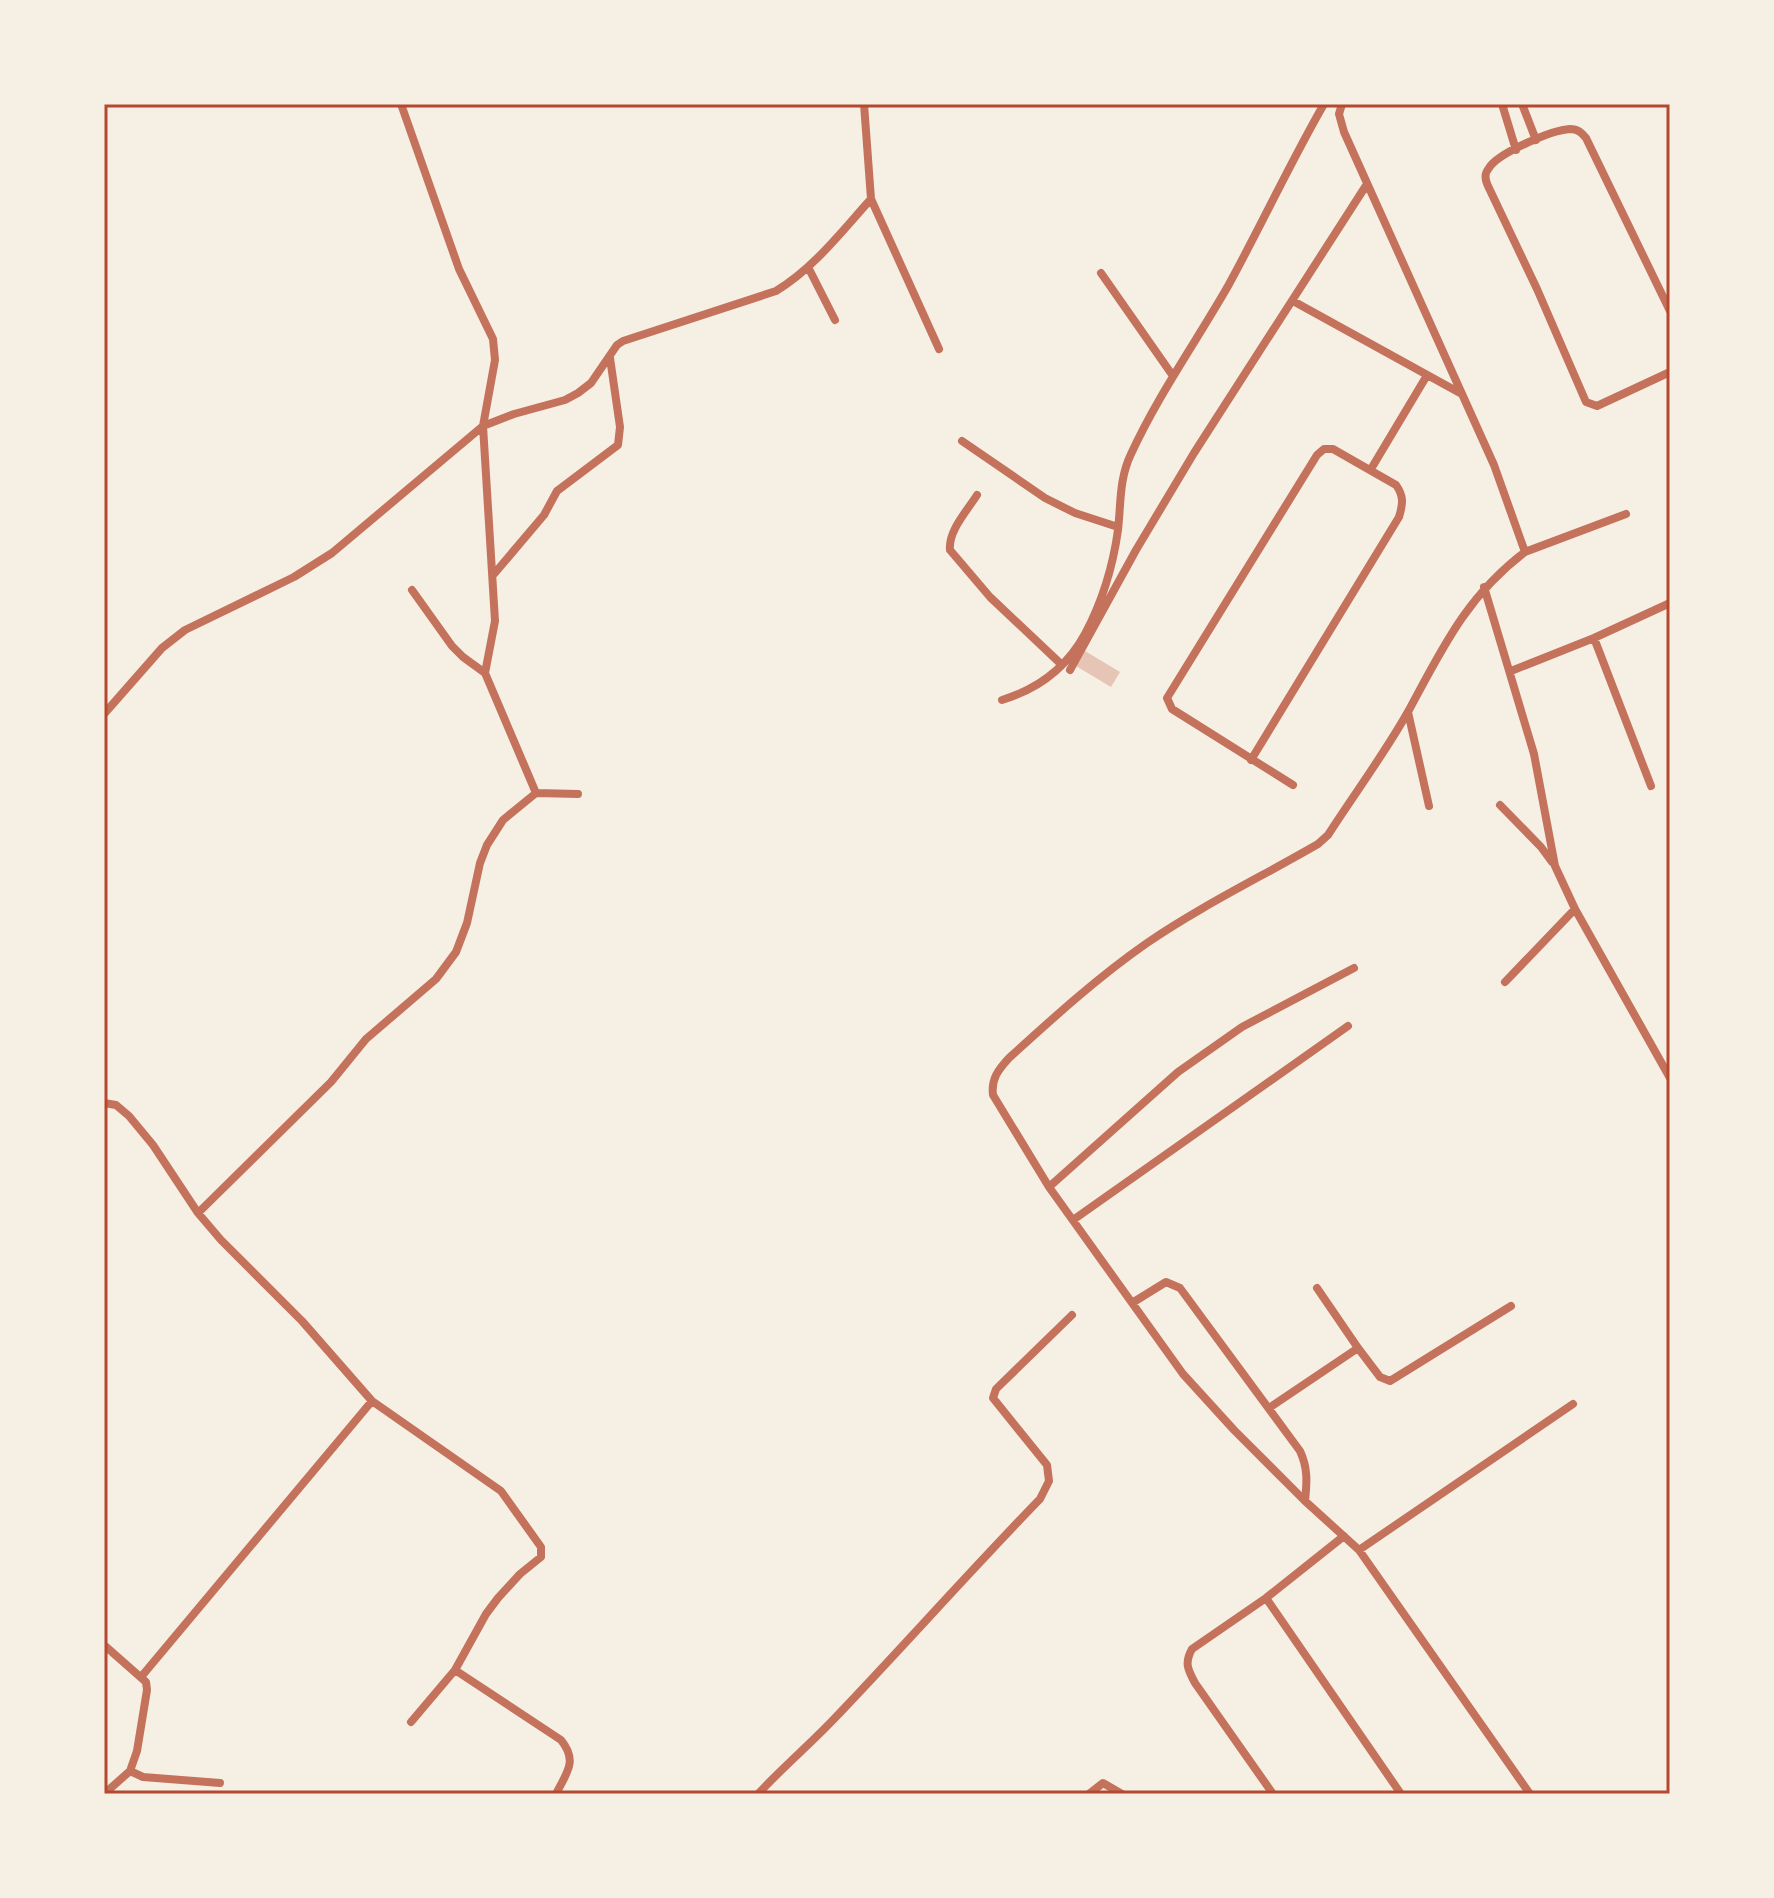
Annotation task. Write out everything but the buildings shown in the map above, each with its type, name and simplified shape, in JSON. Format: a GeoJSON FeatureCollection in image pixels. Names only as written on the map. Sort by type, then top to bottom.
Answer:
{"type":"FeatureCollection","features":[{"type":"Feature","properties":{"kind":"street"},"geometry":{"type":"LineString","coordinates":[[401,104],[459,269],[493,339],[495,360],[483,426],[495,621],[485,673]]}},
{"type":"Feature","properties":{"kind":"street"},"geometry":{"type":"LineString","coordinates":[[864,104],[871,199],[939,349]]}},
{"type":"Feature","properties":{"kind":"street"},"geometry":{"type":"LineString","coordinates":[[1066,668],[1084,635],[1112,567],[1124,472],[1173,376],[1228,285],[1324,104]]}},
{"type":"Feature","properties":{"kind":"street"},"geometry":{"type":"LineString","coordinates":[[1342,104],[1339,114],[1344,132],[1494,465],[1525,552]]}},
{"type":"Feature","properties":{"kind":"street"},"geometry":{"type":"LineString","coordinates":[[1502,104],[1516,150]]}},
{"type":"Feature","properties":{"kind":"street"},"geometry":{"type":"LineString","coordinates":[[1522,104],[1536,140]]}},
{"type":"Feature","properties":{"kind":"street"},"geometry":{"type":"LineString","coordinates":[[1670,311],[1580,131],[1569,129],[1536,140],[1494,162],[1487,170],[1485,178],[1586,402],[1597,406],[1670,372]]}},
{"type":"Feature","properties":{"kind":"street"},"geometry":{"type":"LineString","coordinates":[[1002,700],[1025,693],[1066,668],[1242,375],[1367,184]]}},
{"type":"Feature","properties":{"kind":"street"},"geometry":{"type":"LineString","coordinates":[[104,714],[162,648],[185,630],[294,577],[332,553],[483,426],[578,393],[591,383],[623,341],[754,300],[786,284],[808,267],[871,199]]}},
{"type":"Feature","properties":{"kind":"street"},"geometry":{"type":"LineString","coordinates":[[808,267],[835,320]]}},
{"type":"Feature","properties":{"kind":"street"},"geometry":{"type":"LineString","coordinates":[[1101,273],[1173,376]]}},
{"type":"Feature","properties":{"kind":"street"},"geometry":{"type":"LineString","coordinates":[[1293,301],[1426,377],[1461,393]]}},
{"type":"Feature","properties":{"kind":"street"},"geometry":{"type":"LineString","coordinates":[[494,574],[538,523],[557,491],[618,445],[620,427],[610,358]]}},
{"type":"Feature","properties":{"kind":"street"},"geometry":{"type":"LineString","coordinates":[[1371,469],[1426,377]]}},
{"type":"Feature","properties":{"kind":"street"},"geometry":{"type":"LineString","coordinates":[[962,441],[1045,498],[1075,513],[1118,527]]}},
{"type":"Feature","properties":{"kind":"street"},"geometry":{"type":"LineString","coordinates":[[1251,760],[1399,517],[1403,504],[1396,485],[1333,449],[1324,449],[1317,455],[1167,698],[1172,709],[1251,760],[1293,785]]}},
{"type":"Feature","properties":{"kind":"street"},"geometry":{"type":"LineString","coordinates":[[977,495],[949,542],[950,550],[990,597],[1066,668]]}},
{"type":"Feature","properties":{"kind":"street"},"geometry":{"type":"LineString","coordinates":[[1530,1794],[1359,1550],[1234,1430],[1183,1374],[1049,1187],[993,1095],[992,1085],[997,1071],[1096,982],[1145,944],[1190,915],[1318,844],[1328,835],[1408,712],[1436,658],[1484,587],[1525,552],[1626,514]]}},
{"type":"Feature","properties":{"kind":"street"},"geometry":{"type":"LineString","coordinates":[[1484,587],[1534,754],[1555,866]]}},
{"type":"Feature","properties":{"kind":"street"},"geometry":{"type":"LineString","coordinates":[[412,590],[452,646],[485,673],[536,793]]}},
{"type":"Feature","properties":{"kind":"street"},"geometry":{"type":"LineString","coordinates":[[1511,671],[1670,603]]}},
{"type":"Feature","properties":{"kind":"street"},"geometry":{"type":"LineString","coordinates":[[1594,638],[1651,786]]}},
{"type":"Feature","properties":{"kind":"street"},"geometry":{"type":"LineString","coordinates":[[1408,712],[1429,806]]}},
{"type":"Feature","properties":{"kind":"street"},"geometry":{"type":"LineString","coordinates":[[198,1213],[331,1082],[366,1039],[436,979],[456,952],[487,845],[503,820],[536,793],[578,794]]}},
{"type":"Feature","properties":{"kind":"street"},"geometry":{"type":"LineString","coordinates":[[1500,805],[1555,866],[1575,909],[1670,1078]]}},
{"type":"Feature","properties":{"kind":"street"},"geometry":{"type":"LineString","coordinates":[[1505,982],[1575,909]]}},
{"type":"Feature","properties":{"kind":"street"},"geometry":{"type":"LineString","coordinates":[[1049,1187],[1178,1072],[1242,1027],[1354,968]]}},
{"type":"Feature","properties":{"kind":"street"},"geometry":{"type":"LineString","coordinates":[[1073,1220],[1348,1026]]}},
{"type":"Feature","properties":{"kind":"street"},"geometry":{"type":"LineString","coordinates":[[104,1103],[116,1105],[129,1116],[221,1240],[302,1321],[372,1401],[501,1491],[541,1547],[541,1557],[520,1574],[486,1614],[455,1670],[411,1722]]}},
{"type":"Feature","properties":{"kind":"street"},"geometry":{"type":"LineString","coordinates":[[1132,1303],[1166,1282],[1180,1288],[1300,1451],[1306,1463],[1305,1501]]}},
{"type":"Feature","properties":{"kind":"street"},"geometry":{"type":"LineString","coordinates":[[1317,1288],[1380,1377],[1390,1381],[1511,1306]]}},
{"type":"Feature","properties":{"kind":"street"},"geometry":{"type":"LineString","coordinates":[[758,1794],[830,1723],[1040,1499],[1049,1481],[1047,1465],[993,1398],[996,1389],[1072,1315]]}},
{"type":"Feature","properties":{"kind":"street"},"geometry":{"type":"LineString","coordinates":[[1269,1408],[1358,1348]]}},
{"type":"Feature","properties":{"kind":"street"},"geometry":{"type":"LineString","coordinates":[[141,1677],[372,1401]]}},
{"type":"Feature","properties":{"kind":"street"},"geometry":{"type":"LineString","coordinates":[[1359,1550],[1573,1404]]}},
{"type":"Feature","properties":{"kind":"street"},"geometry":{"type":"LineString","coordinates":[[1273,1794],[1195,1683],[1188,1669],[1187,1658],[1192,1649],[1266,1598],[1344,1536]]}},
{"type":"Feature","properties":{"kind":"street"},"geometry":{"type":"LineString","coordinates":[[1266,1598],[1401,1794]]}},
{"type":"Feature","properties":{"kind":"street"},"geometry":{"type":"LineString","coordinates":[[104,1645],[146,1682],[147,1704],[130,1771],[104,1794]]}},
{"type":"Feature","properties":{"kind":"street"},"geometry":{"type":"LineString","coordinates":[[455,1670],[561,1740],[570,1751],[572,1761],[556,1794]]}},
{"type":"Feature","properties":{"kind":"street"},"geometry":{"type":"LineString","coordinates":[[130,1771],[143,1777],[220,1783]]}},
{"type":"Feature","properties":{"kind":"street"},"geometry":{"type":"LineString","coordinates":[[1089,1794],[1103,1783],[1122,1794]]}}]}
